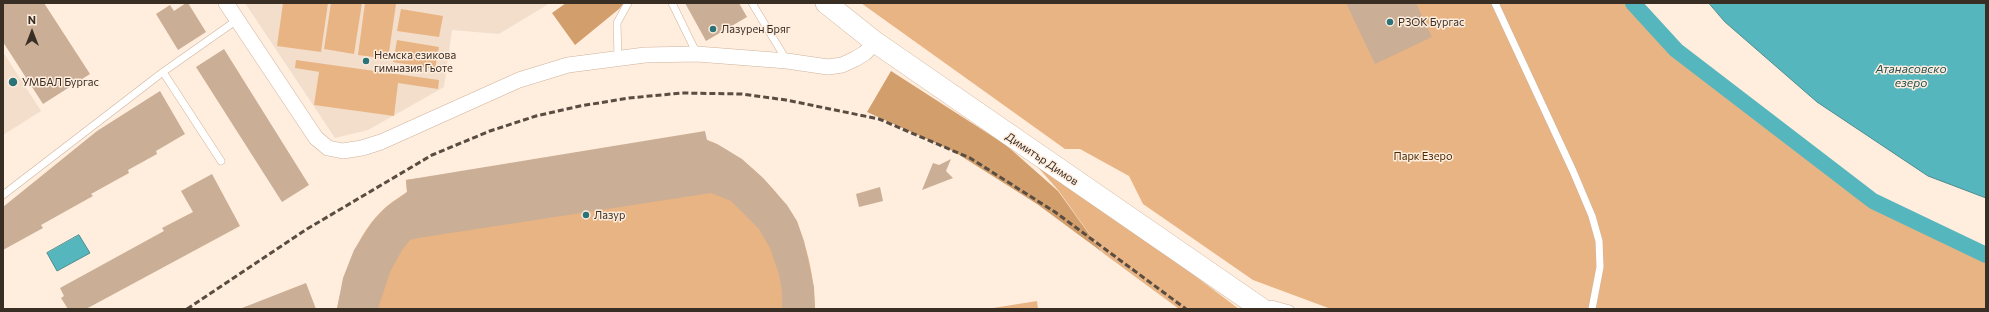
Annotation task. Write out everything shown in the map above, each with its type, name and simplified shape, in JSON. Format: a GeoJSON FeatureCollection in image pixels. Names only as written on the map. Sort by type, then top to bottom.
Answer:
{"type":"FeatureCollection","features":[{"type":"Feature","properties":{"kind":"main road","name":"Димитър Димов"},"geometry":{"type":"LineString","coordinates":[[826,3],[875,42],[1263,309]]}},
{"type":"Feature","properties":{"kind":"street"},"geometry":{"type":"LineString","coordinates":[[226,3],[316,138],[328,148],[343,151],[381,142],[525,78],[568,65],[618,58],[697,54],[787,61],[828,67],[842,66],[865,53],[875,42]]}},
{"type":"Feature","properties":{"kind":"lane"},"geometry":{"type":"LineString","coordinates":[[618,58],[617,23],[628,3]]}},
{"type":"Feature","properties":{"kind":"lane"},"geometry":{"type":"LineString","coordinates":[[672,3],[697,54]]}},
{"type":"Feature","properties":{"kind":"lane"},"geometry":{"type":"LineString","coordinates":[[752,3],[787,61]]}},
{"type":"Feature","properties":{"kind":"lane"},"geometry":{"type":"LineString","coordinates":[[1495,3],[1573,171],[1592,216],[1599,241],[1600,267],[1592,309]]}},
{"type":"Feature","properties":{"kind":"lane"},"geometry":{"type":"LineString","coordinates":[[3,195],[163,72],[237,20]]}},
{"type":"Feature","properties":{"kind":"lane"},"geometry":{"type":"LineString","coordinates":[[163,72],[221,161]]}},
{"type":"Feature","properties":{"kind":"lane"},"geometry":{"type":"LineString","coordinates":[[1263,309],[1272,304],[1290,309]]}},
{"type":"Feature","properties":{"kind":"shaded area","name":"Немска езикова гимназия Гьоте"},"geometry":{"type":"Polygon","coordinates":[[[245,3],[550,3],[499,34],[452,30],[444,87],[368,130],[335,138],[245,3]]]}},
{"type":"Feature","properties":{"kind":"shaded area"},"geometry":{"type":"Polygon","coordinates":[[[566,3],[624,3],[619,9],[575,45],[552,13],[566,3]]]}},
{"type":"Feature","properties":{"kind":"shaded area","name":"УМБАЛ Бургас"},"geometry":{"type":"Polygon","coordinates":[[[3,52],[41,111],[3,135],[3,52]]]}},
{"type":"Feature","properties":{"kind":"shaded area"},"geometry":{"type":"Polygon","coordinates":[[[891,71],[1006,145],[1058,191],[1102,252],[1037,204],[953,151],[867,112],[891,71]]]}},
{"type":"Feature","properties":{"kind":"green space"},"geometry":{"type":"Polygon","coordinates":[[[283,3],[328,3],[321,52],[277,46],[283,3]]]}},
{"type":"Feature","properties":{"kind":"green space"},"geometry":{"type":"Polygon","coordinates":[[[331,3],[362,3],[354,54],[324,49],[331,3]]]}},
{"type":"Feature","properties":{"kind":"green space"},"geometry":{"type":"Polygon","coordinates":[[[365,3],[396,4],[388,59],[358,55],[365,3]]]}},
{"type":"Feature","properties":{"kind":"green space","name":"Парк Езеро"},"geometry":{"type":"Polygon","coordinates":[[[861,3],[1633,3],[1676,50],[1877,208],[1986,258],[1986,309],[1331,309],[1253,280],[1143,204],[1129,176],[1080,149],[1065,149],[861,3]]]}},
{"type":"Feature","properties":{"kind":"green space"},"geometry":{"type":"Polygon","coordinates":[[[401,9],[443,16],[439,37],[397,31],[401,9]]]}},
{"type":"Feature","properties":{"kind":"green space"},"geometry":{"type":"Polygon","coordinates":[[[397,40],[439,47],[435,69],[393,62],[397,40]]]}},
{"type":"Feature","properties":{"kind":"green space"},"geometry":{"type":"Polygon","coordinates":[[[296,60],[439,80],[438,89],[398,83],[394,116],[314,105],[320,72],[295,68],[296,60]]]}},
{"type":"Feature","properties":{"kind":"green space"},"geometry":{"type":"Polygon","coordinates":[[[1013,139],[1239,309],[1179,309],[1103,253],[1058,190],[1013,139]]]}},
{"type":"Feature","properties":{"kind":"green space","name":"Лазур"},"geometry":{"type":"Polygon","coordinates":[[[707,140],[725,149],[753,169],[769,184],[792,215],[800,232],[811,269],[815,309],[337,309],[343,282],[359,242],[375,218],[387,206],[407,192],[406,180],[707,140]]]}},
{"type":"Feature","properties":{"kind":"green space"},"geometry":{"type":"Polygon","coordinates":[[[1037,301],[1038,309],[987,309],[1037,301]]]}},
{"type":"Feature","properties":{"kind":"water","name":"Атанасовско езеро"},"geometry":{"type":"Polygon","coordinates":[[[1709,3],[1986,3],[1986,198],[1928,176],[1817,102],[1725,22],[1709,3]]]}},
{"type":"Feature","properties":{"kind":"water"},"geometry":{"type":"Polygon","coordinates":[[[79,235],[90,253],[57,271],[47,253],[79,235]]]}},
{"type":"Feature","properties":{"kind":"building"},"geometry":{"type":"Polygon","coordinates":[[[3,3],[44,3],[90,74],[43,104],[3,42],[3,3]]]}},
{"type":"Feature","properties":{"kind":"building"},"geometry":{"type":"Polygon","coordinates":[[[188,3],[206,32],[178,50],[156,14],[170,5],[174,11],[188,3]]]}},
{"type":"Feature","properties":{"kind":"building","name":"Лазурен Бряг"},"geometry":{"type":"Polygon","coordinates":[[[685,3],[739,3],[747,17],[706,41],[685,3]]]}},
{"type":"Feature","properties":{"kind":"building","name":"РЗОК Бургас"},"geometry":{"type":"Polygon","coordinates":[[[1346,3],[1416,3],[1432,37],[1375,64],[1346,3]]]}},
{"type":"Feature","properties":{"kind":"building"},"geometry":{"type":"Polygon","coordinates":[[[224,49],[309,185],[282,202],[196,67],[224,49]]]}},
{"type":"Feature","properties":{"kind":"building"},"geometry":{"type":"Polygon","coordinates":[[[160,91],[185,134],[156,151],[157,154],[128,170],[129,173],[91,194],[93,196],[41,225],[43,228],[3,250],[3,207],[97,131],[160,91]]]}},
{"type":"Feature","properties":{"kind":"building"},"geometry":{"type":"Polygon","coordinates":[[[705,131],[707,140],[717,144],[742,159],[763,178],[787,205],[797,221],[804,241],[814,287],[815,309],[782,309],[782,292],[779,274],[770,248],[759,229],[731,201],[711,193],[410,240],[402,250],[390,272],[378,309],[337,309],[343,278],[354,250],[372,222],[385,208],[407,192],[406,180],[705,131]]]}},
{"type":"Feature","properties":{"kind":"building"},"geometry":{"type":"Polygon","coordinates":[[[951,159],[946,171],[953,178],[922,190],[933,163],[939,165],[951,159]]]}},
{"type":"Feature","properties":{"kind":"building"},"geometry":{"type":"Polygon","coordinates":[[[212,174],[240,226],[86,309],[68,309],[61,298],[64,296],[60,288],[164,231],[162,228],[193,212],[181,191],[212,174]]]}},
{"type":"Feature","properties":{"kind":"building"},"geometry":{"type":"Polygon","coordinates":[[[880,187],[883,201],[859,207],[856,194],[880,187]]]}},
{"type":"Feature","properties":{"kind":"building"},"geometry":{"type":"Polygon","coordinates":[[[306,283],[316,309],[242,309],[242,308],[306,283]]]}},
{"type":"Feature","properties":{"kind":"waterway"},"geometry":{"type":"LineString","coordinates":[[1633,3],[1676,50],[1873,201],[1986,255]]}},
{"type":"Feature","properties":{"kind":"railway"},"geometry":{"type":"LineString","coordinates":[[187,309],[307,229],[432,155],[490,131],[536,116],[580,106],[629,98],[682,93],[742,94],[786,100],[879,119],[970,158],[1055,212],[1186,309]]}},
{"type":"Feature","properties":{"kind":"place","name":"РЗОК Бургас"},"geometry":{"type":"Point","coordinates":[1390,22]}},
{"type":"Feature","properties":{"kind":"place","name":"Лазурен Бряг"},"geometry":{"type":"Point","coordinates":[713,29]}},
{"type":"Feature","properties":{"kind":"place","name":"Немска езикова гимназия Гьоте"},"geometry":{"type":"Point","coordinates":[366,61]}},
{"type":"Feature","properties":{"kind":"place","name":"УМБАЛ Бургас"},"geometry":{"type":"Point","coordinates":[13,82]}},
{"type":"Feature","properties":{"kind":"place","name":"Лазур"},"geometry":{"type":"Point","coordinates":[586,215]}}]}
